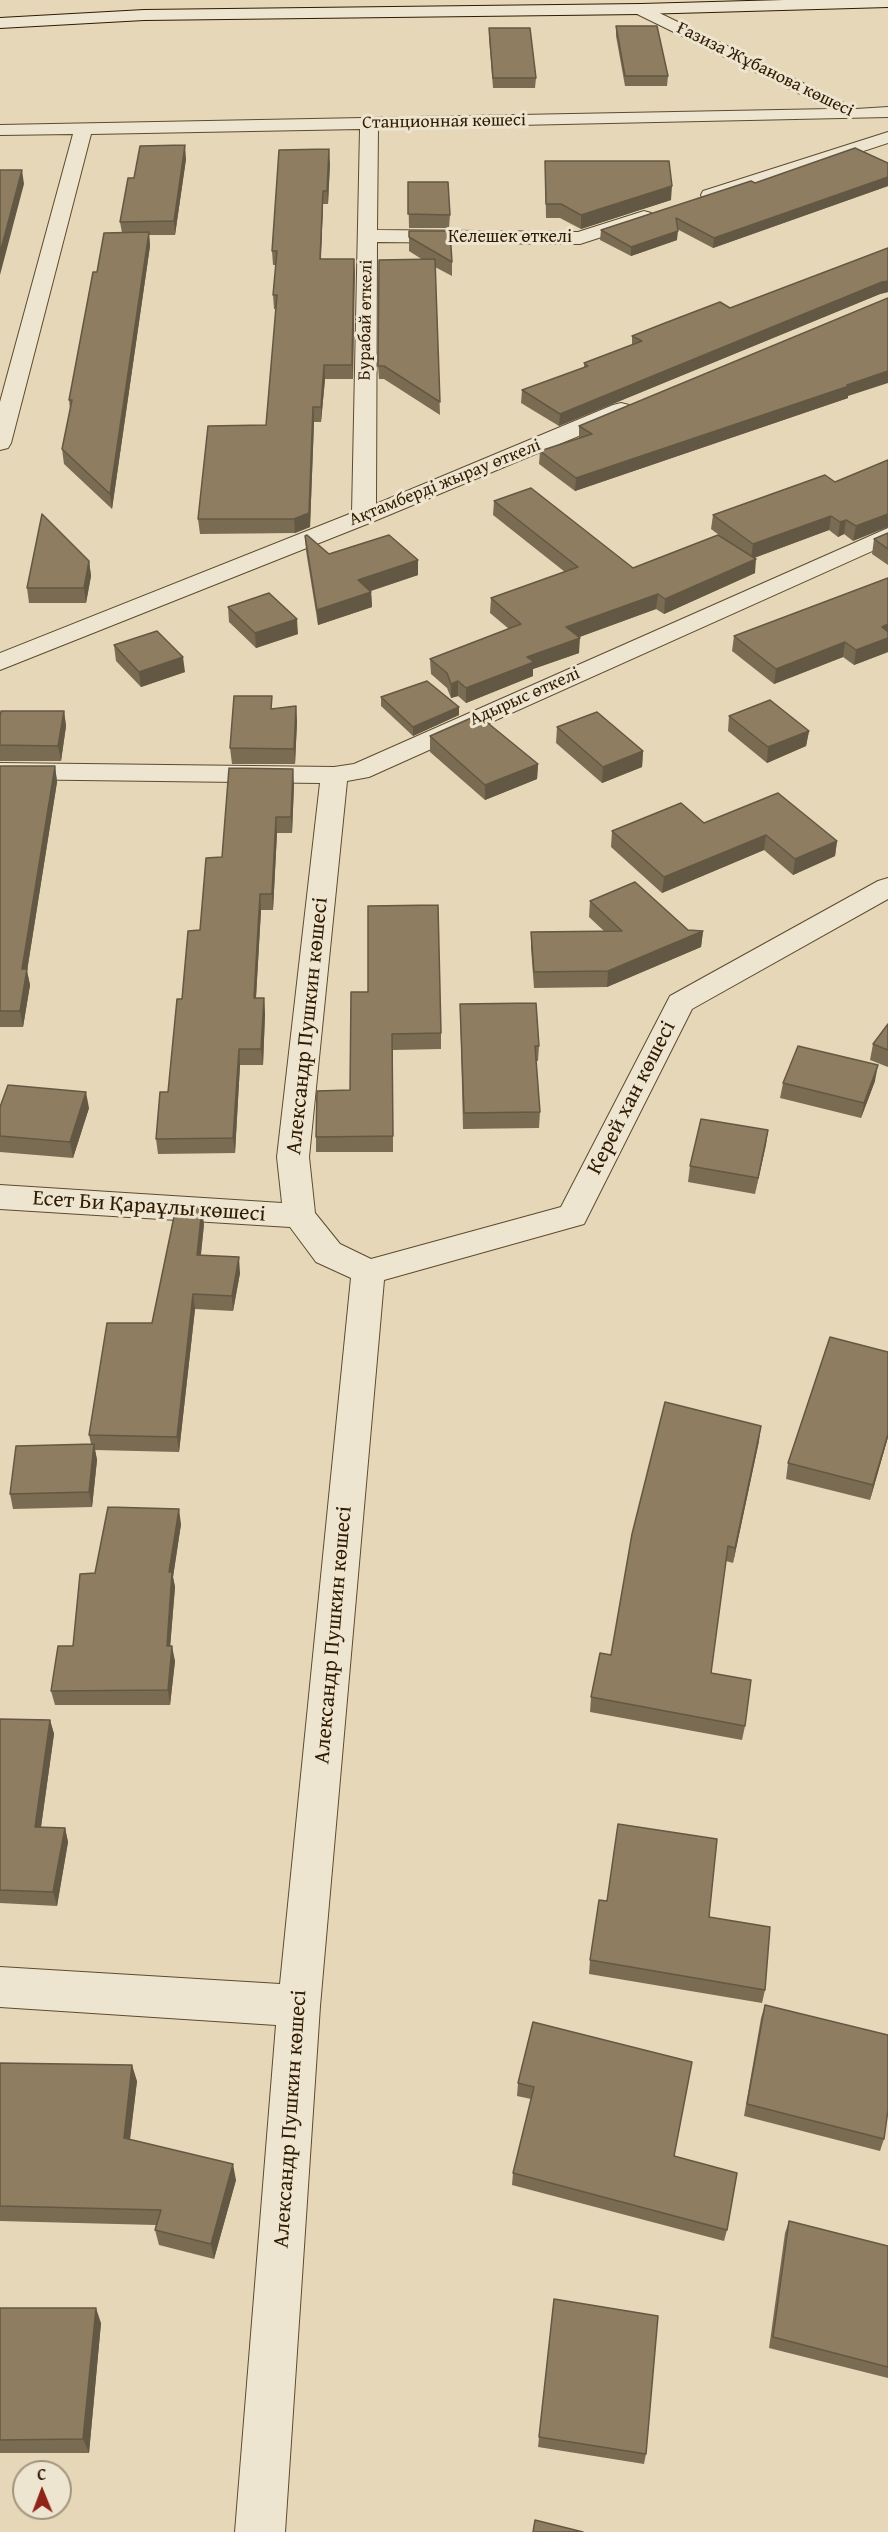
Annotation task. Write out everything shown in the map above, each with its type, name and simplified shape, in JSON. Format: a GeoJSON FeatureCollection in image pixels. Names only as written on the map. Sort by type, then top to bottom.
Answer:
{"type":"FeatureCollection","features":[{"type":"Feature","properties":{"kind":"street"},"geometry":{"type":"LineString","coordinates":[[0,23],[144,15],[641,9],[884,1]]}},
{"type":"Feature","properties":{"kind":"street","name":"Ғазиза Жұбанова көшесі"},"geometry":{"type":"LineString","coordinates":[[641,9],[856,114],[888,135]]}},
{"type":"Feature","properties":{"kind":"street","name":"Станционная көшесі"},"geometry":{"type":"LineString","coordinates":[[0,130],[888,112]]}},
{"type":"Feature","properties":{"kind":"street","name":"Бурабай өткелі"},"geometry":{"type":"LineString","coordinates":[[364,518],[369,123]]}},
{"type":"Feature","properties":{"kind":"street"},"geometry":{"type":"LineString","coordinates":[[0,443],[83,130]]}},
{"type":"Feature","properties":{"kind":"street"},"geometry":{"type":"LineString","coordinates":[[692,201],[888,135]]}},
{"type":"Feature","properties":{"kind":"street","name":"Келешек өткелі"},"geometry":{"type":"LineString","coordinates":[[368,236],[580,238],[659,212]]}},
{"type":"Feature","properties":{"kind":"street","name":"Ақтамберді жырау өткелі"},"geometry":{"type":"LineString","coordinates":[[0,662],[364,518],[637,404]]}},
{"type":"Feature","properties":{"kind":"street","name":"Адырыс өткелі"},"geometry":{"type":"LineString","coordinates":[[0,771],[334,775],[360,771],[888,535]]}},
{"type":"Feature","properties":{"kind":"street","name":"Александр Пушкин көшесі"},"geometry":{"type":"LineString","coordinates":[[298,1216],[292,1157],[334,775]]}},
{"type":"Feature","properties":{"kind":"street","name":"Керей хан көшесі"},"geometry":{"type":"LineString","coordinates":[[368,1272],[573,1216],[680,1003],[888,887]]}},
{"type":"Feature","properties":{"kind":"street","name":"Есет Би Қараұлы көшесі"},"geometry":{"type":"LineString","coordinates":[[0,1197],[298,1216]]}},
{"type":"Feature","properties":{"kind":"street"},"geometry":{"type":"LineString","coordinates":[[298,1216],[328,1252],[368,1272]]}},
{"type":"Feature","properties":{"kind":"street","name":"Александр Пушкин көшесі"},"geometry":{"type":"LineString","coordinates":[[260,2532],[299,2006],[368,1272]]}},
{"type":"Feature","properties":{"kind":"street"},"geometry":{"type":"LineString","coordinates":[[0,1988],[299,2006]]}},
{"type":"Feature","properties":{"kind":"building"},"geometry":{"type":"Polygon","coordinates":[[[616,26],[657,26],[668,76],[625,76],[616,26]]]}},
{"type":"Feature","properties":{"kind":"building"},"geometry":{"type":"Polygon","coordinates":[[[489,28],[530,28],[536,78],[493,78],[489,28]]]}},
{"type":"Feature","properties":{"kind":"building"},"geometry":{"type":"Polygon","coordinates":[[[185,145],[174,221],[120,222],[128,178],[134,178],[140,146],[185,145]]]}},
{"type":"Feature","properties":{"kind":"building"},"geometry":{"type":"Polygon","coordinates":[[[855,148],[888,163],[888,177],[714,238],[676,218],[678,231],[631,247],[601,230],[751,181],[755,183],[855,148]]]}},
{"type":"Feature","properties":{"kind":"building"},"geometry":{"type":"Polygon","coordinates":[[[329,149],[327,191],[323,191],[320,259],[354,259],[352,365],[324,365],[321,407],[313,407],[309,513],[294,519],[198,519],[208,426],[266,425],[277,295],[273,295],[277,251],[272,251],[279,150],[329,149]]]}},
{"type":"Feature","properties":{"kind":"building"},"geometry":{"type":"Polygon","coordinates":[[[545,161],[669,161],[672,186],[581,215],[561,204],[546,204],[545,161]]]}},
{"type":"Feature","properties":{"kind":"building"},"geometry":{"type":"Polygon","coordinates":[[[0,170],[22,170],[0,253],[0,170]]]}},
{"type":"Feature","properties":{"kind":"building"},"geometry":{"type":"Polygon","coordinates":[[[408,182],[448,182],[450,215],[408,214],[408,182]]]}},
{"type":"Feature","properties":{"kind":"building"},"geometry":{"type":"Polygon","coordinates":[[[409,231],[450,231],[452,262],[409,237],[409,231]]]}},
{"type":"Feature","properties":{"kind":"building"},"geometry":{"type":"Polygon","coordinates":[[[149,232],[110,494],[62,449],[72,400],[69,400],[93,272],[97,272],[104,233],[149,232]]]}},
{"type":"Feature","properties":{"kind":"building"},"geometry":{"type":"Polygon","coordinates":[[[888,248],[888,281],[560,414],[522,390],[588,366],[584,363],[642,341],[632,336],[665,323],[720,302],[730,308],[888,248]]]}},
{"type":"Feature","properties":{"kind":"building"},"geometry":{"type":"Polygon","coordinates":[[[435,259],[440,402],[384,366],[378,366],[379,260],[435,259]]]}},
{"type":"Feature","properties":{"kind":"building"},"geometry":{"type":"Polygon","coordinates":[[[888,298],[888,371],[576,478],[540,451],[592,434],[579,426],[888,298]]]}},
{"type":"Feature","properties":{"kind":"building"},"geometry":{"type":"Polygon","coordinates":[[[888,460],[888,514],[856,526],[846,520],[840,522],[831,516],[753,544],[713,515],[825,475],[835,482],[888,460]]]}},
{"type":"Feature","properties":{"kind":"building"},"geometry":{"type":"Polygon","coordinates":[[[531,488],[633,568],[718,535],[756,559],[665,599],[658,594],[566,627],[580,638],[527,657],[534,662],[466,688],[458,681],[451,684],[447,673],[430,659],[521,624],[491,598],[578,567],[494,501],[531,488]]]}},
{"type":"Feature","properties":{"kind":"building"},"geometry":{"type":"Polygon","coordinates":[[[42,514],[89,561],[84,588],[27,588],[42,514]]]}},
{"type":"Feature","properties":{"kind":"building"},"geometry":{"type":"Polygon","coordinates":[[[888,533],[888,549],[874,539],[888,533]]]}},
{"type":"Feature","properties":{"kind":"building"},"geometry":{"type":"Polygon","coordinates":[[[307,535],[329,554],[389,535],[418,560],[358,580],[371,592],[317,610],[305,536],[307,535]]]}},
{"type":"Feature","properties":{"kind":"building"},"geometry":{"type":"Polygon","coordinates":[[[888,578],[888,624],[882,627],[888,632],[888,638],[856,650],[845,642],[776,669],[734,636],[888,578]]]}},
{"type":"Feature","properties":{"kind":"building"},"geometry":{"type":"Polygon","coordinates":[[[269,593],[297,619],[255,633],[228,607],[269,593]]]}},
{"type":"Feature","properties":{"kind":"building"},"geometry":{"type":"Polygon","coordinates":[[[157,631],[183,657],[139,672],[114,645],[157,631]]]}},
{"type":"Feature","properties":{"kind":"building"},"geometry":{"type":"Polygon","coordinates":[[[427,681],[459,707],[413,727],[381,697],[427,681]]]}},
{"type":"Feature","properties":{"kind":"building"},"geometry":{"type":"Polygon","coordinates":[[[234,696],[272,696],[271,709],[296,706],[294,749],[230,748],[234,696]]]}},
{"type":"Feature","properties":{"kind":"building"},"geometry":{"type":"Polygon","coordinates":[[[770,700],[809,731],[768,747],[729,716],[770,700]]]}},
{"type":"Feature","properties":{"kind":"building"},"geometry":{"type":"Polygon","coordinates":[[[1,711],[64,711],[58,746],[0,745],[1,711]]]}},
{"type":"Feature","properties":{"kind":"building"},"geometry":{"type":"Polygon","coordinates":[[[597,712],[643,751],[603,767],[557,727],[597,712]]]}},
{"type":"Feature","properties":{"kind":"building"},"geometry":{"type":"Polygon","coordinates":[[[478,715],[538,764],[485,785],[430,736],[478,715]]]}},
{"type":"Feature","properties":{"kind":"building"},"geometry":{"type":"Polygon","coordinates":[[[0,766],[55,766],[22,969],[27,969],[20,1011],[0,1011],[0,766]]]}},
{"type":"Feature","properties":{"kind":"building"},"geometry":{"type":"Polygon","coordinates":[[[229,768],[293,769],[291,817],[276,817],[272,894],[260,894],[254,998],[264,998],[261,1049],[239,1049],[233,1138],[156,1139],[160,1092],[168,1092],[177,999],[182,999],[188,931],[200,930],[206,858],[222,857],[229,768]]]}},
{"type":"Feature","properties":{"kind":"building"},"geometry":{"type":"Polygon","coordinates":[[[778,793],[837,841],[795,859],[766,835],[664,877],[612,831],[681,803],[704,823],[778,793]]]}},
{"type":"Feature","properties":{"kind":"building"},"geometry":{"type":"Polygon","coordinates":[[[635,882],[688,930],[703,931],[608,971],[534,972],[531,932],[622,931],[590,901],[635,882]]]}},
{"type":"Feature","properties":{"kind":"building"},"geometry":{"type":"Polygon","coordinates":[[[438,905],[441,1033],[392,1034],[393,1136],[316,1137],[317,1091],[350,1090],[351,992],[368,992],[368,906],[438,905]]]}},
{"type":"Feature","properties":{"kind":"building"},"geometry":{"type":"Polygon","coordinates":[[[536,1003],[539,1046],[535,1046],[540,1112],[464,1113],[460,1004],[536,1003]]]}},
{"type":"Feature","properties":{"kind":"building"},"geometry":{"type":"Polygon","coordinates":[[[888,1024],[888,1050],[873,1044],[888,1024]]]}},
{"type":"Feature","properties":{"kind":"building"},"geometry":{"type":"Polygon","coordinates":[[[798,1046],[878,1065],[864,1103],[783,1083],[798,1046]]]}},
{"type":"Feature","properties":{"kind":"building"},"geometry":{"type":"Polygon","coordinates":[[[8,1085],[86,1092],[70,1142],[0,1136],[0,1107],[8,1085]]]}},
{"type":"Feature","properties":{"kind":"building"},"geometry":{"type":"Polygon","coordinates":[[[701,1119],[768,1130],[758,1178],[690,1166],[701,1119]]]}},
{"type":"Feature","properties":{"kind":"building"},"geometry":{"type":"Polygon","coordinates":[[[176,1207],[202,1208],[197,1255],[239,1257],[232,1296],[193,1294],[177,1437],[89,1435],[107,1323],[152,1323],[176,1207]]]}},
{"type":"Feature","properties":{"kind":"building"},"geometry":{"type":"Polygon","coordinates":[[[830,1337],[888,1352],[888,1434],[873,1485],[788,1463],[830,1337]]]}},
{"type":"Feature","properties":{"kind":"building"},"geometry":{"type":"Polygon","coordinates":[[[665,1402],[761,1426],[735,1548],[728,1546],[711,1673],[751,1680],[745,1726],[591,1697],[600,1653],[611,1655],[632,1534],[665,1402]]]}},
{"type":"Feature","properties":{"kind":"building"},"geometry":{"type":"Polygon","coordinates":[[[94,1444],[89,1492],[10,1494],[16,1446],[94,1444]]]}},
{"type":"Feature","properties":{"kind":"building"},"geometry":{"type":"Polygon","coordinates":[[[108,1507],[179,1509],[169,1572],[172,1572],[167,1646],[172,1646],[168,1690],[51,1691],[58,1646],[73,1646],[80,1574],[95,1573],[108,1507]]]}},
{"type":"Feature","properties":{"kind":"building"},"geometry":{"type":"Polygon","coordinates":[[[0,1719],[50,1720],[35,1827],[65,1828],[53,1892],[0,1890],[0,1719]]]}},
{"type":"Feature","properties":{"kind":"building"},"geometry":{"type":"Polygon","coordinates":[[[618,1824],[717,1839],[709,1917],[770,1927],[765,1990],[590,1960],[599,1900],[607,1901],[618,1824]]]}},
{"type":"Feature","properties":{"kind":"building"},"geometry":{"type":"Polygon","coordinates":[[[765,2005],[888,2035],[888,2110],[884,2139],[747,2104],[765,2005]]]}},
{"type":"Feature","properties":{"kind":"building"},"geometry":{"type":"Polygon","coordinates":[[[533,2022],[692,2062],[674,2156],[737,2173],[727,2230],[513,2173],[534,2087],[518,2083],[533,2022]]]}},
{"type":"Feature","properties":{"kind":"building"},"geometry":{"type":"Polygon","coordinates":[[[0,2063],[132,2065],[124,2138],[233,2164],[211,2244],[155,2230],[161,2210],[0,2206],[0,2063]]]}},
{"type":"Feature","properties":{"kind":"building"},"geometry":{"type":"Polygon","coordinates":[[[789,2221],[888,2246],[888,2367],[773,2337],[789,2221]]]}},
{"type":"Feature","properties":{"kind":"building"},"geometry":{"type":"Polygon","coordinates":[[[554,2299],[658,2316],[646,2454],[539,2437],[554,2299]]]}},
{"type":"Feature","properties":{"kind":"building"},"geometry":{"type":"Polygon","coordinates":[[[0,2308],[96,2308],[83,2439],[0,2440],[0,2308]]]}},
{"type":"Feature","properties":{"kind":"building"},"geometry":{"type":"Polygon","coordinates":[[[535,2520],[583,2532],[533,2532],[535,2520]]]}}]}
